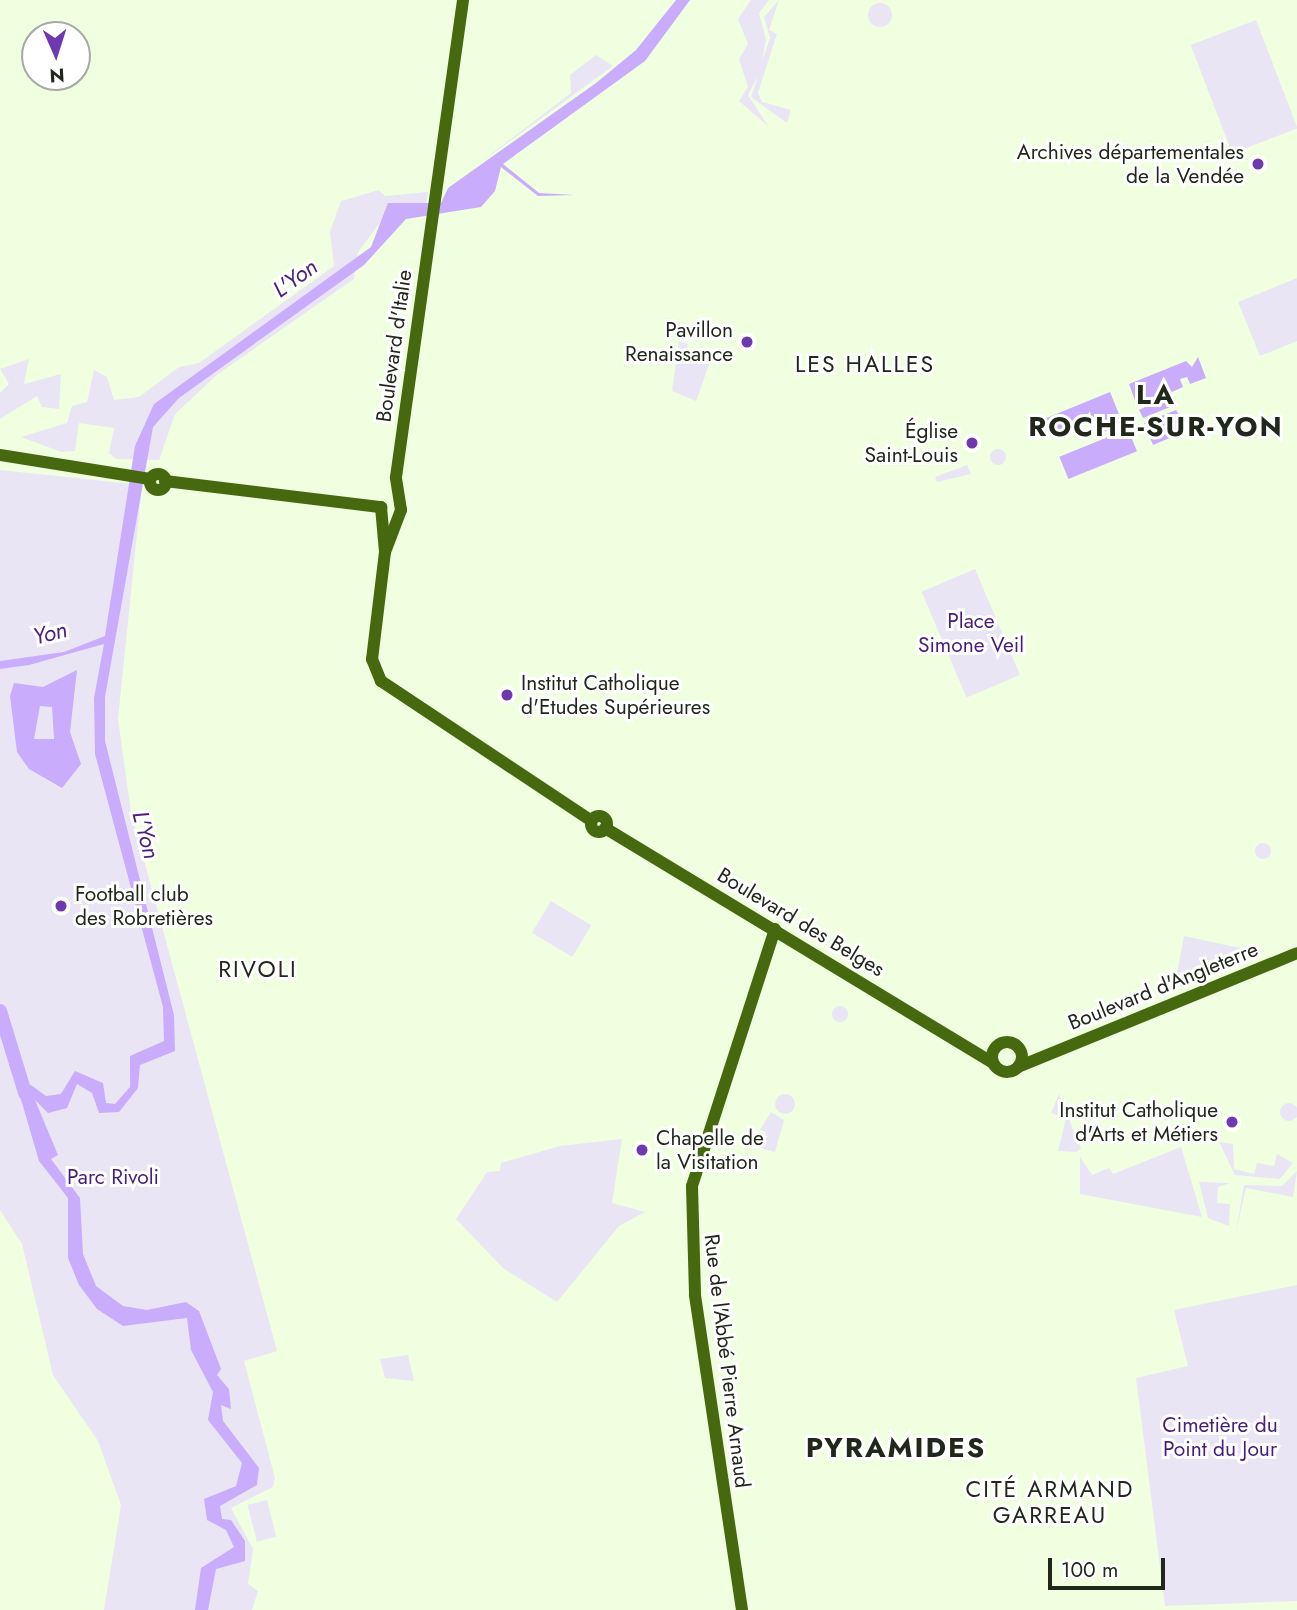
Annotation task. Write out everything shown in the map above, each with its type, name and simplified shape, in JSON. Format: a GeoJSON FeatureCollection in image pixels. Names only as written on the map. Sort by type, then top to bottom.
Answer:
{"type":"FeatureCollection","features":[{"type":"Feature","properties":{"kind":"main road","name":"Boulevard d'Italie"},"geometry":{"type":"LineString","coordinates":[[463,0],[396,477],[389,509],[374,669],[393,693],[567,802],[592,821]]}},
{"type":"Feature","properties":{"kind":"main road"},"geometry":{"type":"LineString","coordinates":[[2,456],[127,472],[147,478],[159,474],[165,481],[389,509]]}},
{"type":"Feature","properties":{"kind":"main road","name":"Boulevard des Belges"},"geometry":{"type":"LineString","coordinates":[[592,821],[596,831],[606,828],[992,1062]]}},
{"type":"Feature","properties":{"kind":"main road","name":"Rue de l'Abbé Pierre Arnaud"},"geometry":{"type":"LineString","coordinates":[[741,1605],[695,1294],[692,1186],[775,929]]}},
{"type":"Feature","properties":{"kind":"main road","name":"Boulevard d'Angleterre"},"geometry":{"type":"LineString","coordinates":[[1018,1067],[1297,953]]}},
{"type":"Feature","properties":{"kind":"main road"},"geometry":{"type":"LineString","coordinates":[[975,1051],[1013,1043],[1021,1052],[1044,1056]]}},
{"type":"Feature","properties":{"kind":"main road"},"geometry":{"type":"LineString","coordinates":[[998,1045],[992,1062],[1003,1072],[1018,1067],[1021,1052]]}},
{"type":"Feature","properties":{"kind":"green space"},"geometry":{"type":"Polygon","coordinates":[[[751,0],[769,0],[759,13],[766,40],[762,61],[770,38],[764,17],[779,0],[769,30],[777,34],[758,93],[762,102],[791,110],[787,123],[751,97],[758,76],[748,95],[768,126],[739,101],[748,87],[739,59],[748,44],[738,19],[751,0]]]}},
{"type":"Feature","properties":{"kind":"green space"},"geometry":{"type":"Polygon","coordinates":[[[880,3],[889,6],[892,15],[889,24],[880,27],[871,24],[868,15],[871,6],[880,3]]]}},
{"type":"Feature","properties":{"kind":"green space"},"geometry":{"type":"Polygon","coordinates":[[[1256,20],[1297,129],[1232,153],[1191,45],[1256,20]]]}},
{"type":"Feature","properties":{"kind":"green space"},"geometry":{"type":"Polygon","coordinates":[[[596,55],[613,66],[477,165],[571,93],[570,75],[596,55]]]}},
{"type":"Feature","properties":{"kind":"green space"},"geometry":{"type":"Polygon","coordinates":[[[379,190],[385,196],[428,192],[426,203],[385,216],[358,252],[354,279],[218,374],[175,414],[159,460],[116,459],[109,453],[114,428],[79,423],[75,451],[61,452],[21,437],[67,423],[72,406],[87,402],[94,370],[107,377],[114,400],[139,397],[179,367],[199,363],[334,266],[330,232],[341,201],[379,190]]]}},
{"type":"Feature","properties":{"kind":"green space"},"geometry":{"type":"Polygon","coordinates":[[[1297,278],[1297,341],[1260,356],[1238,302],[1297,278]]]}},
{"type":"Feature","properties":{"kind":"green space"},"geometry":{"type":"Polygon","coordinates":[[[679,341],[688,344],[686,351],[711,359],[696,401],[672,391],[679,341]]]}},
{"type":"Feature","properties":{"kind":"green space"},"geometry":{"type":"Polygon","coordinates":[[[29,359],[24,384],[61,374],[59,409],[42,407],[37,396],[0,419],[0,393],[9,384],[0,369],[29,359]]]}},
{"type":"Feature","properties":{"kind":"green space"},"geometry":{"type":"Polygon","coordinates":[[[998,449],[1004,451],[1004,463],[998,465],[992,463],[990,457],[992,451],[998,449]]]}},
{"type":"Feature","properties":{"kind":"green space"},"geometry":{"type":"Polygon","coordinates":[[[967,465],[971,474],[937,482],[935,477],[967,465]]]}},
{"type":"Feature","properties":{"kind":"green space","name":"Parc Rivoli"},"geometry":{"type":"Polygon","coordinates":[[[0,470],[142,485],[118,719],[131,812],[277,1351],[244,1361],[275,1478],[273,1487],[231,1508],[253,1549],[248,1584],[258,1591],[252,1610],[104,1610],[121,1505],[98,1441],[53,1375],[22,1244],[0,1210],[0,470]]]}},
{"type":"Feature","properties":{"kind":"green space","name":"Place Simone Veil"},"geometry":{"type":"Polygon","coordinates":[[[975,569],[1020,675],[967,698],[922,592],[975,569]]]}},
{"type":"Feature","properties":{"kind":"green space"},"geometry":{"type":"Polygon","coordinates":[[[1263,843],[1269,845],[1269,857],[1263,859],[1257,857],[1255,851],[1257,845],[1263,843]]]}},
{"type":"Feature","properties":{"kind":"green space"},"geometry":{"type":"Polygon","coordinates":[[[551,901],[591,925],[572,957],[532,933],[551,901]]]}},
{"type":"Feature","properties":{"kind":"green space"},"geometry":{"type":"Polygon","coordinates":[[[1184,936],[1249,950],[1176,979],[1184,936]]]}},
{"type":"Feature","properties":{"kind":"green space"},"geometry":{"type":"Polygon","coordinates":[[[837,1006],[843,1006],[848,1014],[846,1020],[837,1022],[832,1017],[832,1011],[837,1006]]]}},
{"type":"Feature","properties":{"kind":"green space"},"geometry":{"type":"Polygon","coordinates":[[[785,1094],[792,1097],[795,1104],[792,1111],[785,1114],[778,1111],[775,1104],[778,1097],[785,1094]]]}},
{"type":"Feature","properties":{"kind":"green space"},"geometry":{"type":"Polygon","coordinates":[[[1059,1094],[1081,1149],[1076,1152],[1058,1151],[1066,1118],[1051,1113],[1059,1094]]]}},
{"type":"Feature","properties":{"kind":"green space"},"geometry":{"type":"Polygon","coordinates":[[[1289,1103],[1295,1106],[1298,1112],[1295,1118],[1289,1121],[1283,1118],[1280,1112],[1283,1106],[1289,1103]]]}},
{"type":"Feature","properties":{"kind":"green space"},"geometry":{"type":"Polygon","coordinates":[[[771,1112],[784,1120],[775,1152],[761,1148],[766,1132],[760,1130],[771,1112]]]}},
{"type":"Feature","properties":{"kind":"green space"},"geometry":{"type":"Polygon","coordinates":[[[622,1139],[612,1203],[645,1212],[619,1226],[557,1302],[503,1268],[456,1219],[487,1172],[500,1171],[501,1163],[560,1146],[622,1139]]]}},
{"type":"Feature","properties":{"kind":"green space"},"geometry":{"type":"Polygon","coordinates":[[[1219,1142],[1233,1144],[1234,1169],[1254,1174],[1257,1163],[1274,1166],[1277,1154],[1293,1163],[1280,1179],[1235,1175],[1219,1142]]]}},
{"type":"Feature","properties":{"kind":"green space"},"geometry":{"type":"Polygon","coordinates":[[[1181,1147],[1202,1217],[1080,1194],[1080,1157],[1092,1175],[1109,1168],[1113,1174],[1181,1147]]]}},
{"type":"Feature","properties":{"kind":"green space"},"geometry":{"type":"Polygon","coordinates":[[[1297,1171],[1293,1197],[1246,1188],[1236,1232],[1244,1185],[1282,1186],[1297,1171]]]}},
{"type":"Feature","properties":{"kind":"green space"},"geometry":{"type":"Polygon","coordinates":[[[1199,1182],[1230,1183],[1218,1187],[1217,1203],[1230,1204],[1229,1226],[1208,1218],[1199,1182]]]}},
{"type":"Feature","properties":{"kind":"green space","name":"Cimetière du Point du Jour"},"geometry":{"type":"Polygon","coordinates":[[[1297,1285],[1297,1601],[1165,1606],[1136,1378],[1188,1366],[1174,1310],[1297,1285]]]}},
{"type":"Feature","properties":{"kind":"green space"},"geometry":{"type":"Polygon","coordinates":[[[408,1355],[414,1381],[385,1378],[380,1359],[408,1355]]]}},
{"type":"Feature","properties":{"kind":"green space"},"geometry":{"type":"Polygon","coordinates":[[[267,1500],[276,1537],[257,1542],[248,1505],[267,1500]]]}},
{"type":"Feature","properties":{"kind":"shaded area"},"geometry":{"type":"Polygon","coordinates":[[[676,0],[690,0],[645,61],[503,164],[539,193],[574,195],[538,196],[501,167],[495,191],[481,207],[406,219],[364,265],[179,398],[153,427],[105,697],[105,741],[174,1015],[175,1051],[140,1065],[138,1088],[119,1112],[99,1113],[92,1093],[77,1084],[67,1108],[48,1113],[35,1100],[58,1155],[51,1159],[80,1198],[83,1254],[96,1286],[123,1306],[147,1310],[186,1302],[199,1311],[221,1369],[217,1375],[229,1389],[231,1409],[221,1405],[223,1421],[259,1468],[257,1485],[220,1506],[222,1519],[231,1520],[245,1541],[245,1561],[216,1569],[208,1610],[195,1610],[201,1568],[234,1547],[226,1530],[207,1520],[204,1499],[236,1486],[242,1463],[208,1420],[213,1392],[191,1350],[187,1318],[123,1326],[97,1309],[79,1285],[68,1258],[68,1198],[39,1161],[18,1089],[31,1085],[46,1096],[61,1094],[75,1071],[103,1083],[106,1103],[115,1104],[130,1087],[130,1056],[164,1041],[163,1007],[95,754],[94,698],[104,644],[29,665],[0,669],[0,661],[64,652],[105,636],[135,446],[154,404],[371,247],[388,203],[441,203],[448,188],[596,83],[636,50],[676,0]]]}},
{"type":"Feature","properties":{"kind":"shaded area"},"geometry":{"type":"Polygon","coordinates":[[[1198,357],[1206,378],[1190,384],[1187,377],[1180,379],[1183,387],[1165,395],[1175,405],[1143,418],[1139,410],[1145,407],[1137,406],[1129,384],[1186,361],[1192,367],[1198,357]]]}},
{"type":"Feature","properties":{"kind":"shaded area"},"geometry":{"type":"Polygon","coordinates":[[[1110,392],[1123,424],[1095,436],[1090,411],[1082,423],[1052,436],[1044,419],[1110,392]]]}},
{"type":"Feature","properties":{"kind":"shaded area"},"geometry":{"type":"Polygon","coordinates":[[[1176,410],[1180,416],[1168,422],[1181,420],[1186,431],[1153,445],[1144,423],[1176,410]]]}},
{"type":"Feature","properties":{"kind":"shaded area"},"geometry":{"type":"Polygon","coordinates":[[[1128,429],[1137,451],[1068,479],[1059,457],[1128,429]]]}},
{"type":"Feature","properties":{"kind":"shaded area"},"geometry":{"type":"Polygon","coordinates":[[[77,670],[70,732],[81,764],[62,788],[29,769],[17,752],[10,696],[14,683],[43,687],[77,670]],[[40,706],[34,739],[54,739],[52,707],[40,706]]]}},
{"type":"Feature","properties":{"kind":"waterway","name":"Yon"},"geometry":{"type":"LineString","coordinates":[[0,1011],[25,1093]]}},
{"type":"Feature","properties":{"kind":"place","name":"Archives départementales de la Vendée"},"geometry":{"type":"Point","coordinates":[1258,164]}},
{"type":"Feature","properties":{"kind":"place","name":"Pavillon Renaissance"},"geometry":{"type":"Point","coordinates":[747,342]}},
{"type":"Feature","properties":{"kind":"place","name":"Église Saint-Louis"},"geometry":{"type":"Point","coordinates":[972,443]}},
{"type":"Feature","properties":{"kind":"place","name":"Institut Catholique d'Etudes Supérieures"},"geometry":{"type":"Point","coordinates":[507,695]}},
{"type":"Feature","properties":{"kind":"place","name":"Football club des Robretières"},"geometry":{"type":"Point","coordinates":[61,906]}},
{"type":"Feature","properties":{"kind":"place","name":"Institut Catholique d'Arts et Métiers"},"geometry":{"type":"Point","coordinates":[1232,1122]}},
{"type":"Feature","properties":{"kind":"place","name":"Chapelle de la Visitation"},"geometry":{"type":"Point","coordinates":[642,1150]}},
{"type":"Feature","properties":{"kind":"district","name":"LES HALLES"},"geometry":{"type":"Point","coordinates":[865,364]}},
{"type":"Feature","properties":{"kind":"district","name":"LA ROCHE-SUR-YON"},"geometry":{"type":"Point","coordinates":[1156,411]}},
{"type":"Feature","properties":{"kind":"district","name":"RIVOLI"},"geometry":{"type":"Point","coordinates":[258,969]}},
{"type":"Feature","properties":{"kind":"district","name":"PYRAMIDES"},"geometry":{"type":"Point","coordinates":[896,1448]}},
{"type":"Feature","properties":{"kind":"district","name":"CITÉ ARMAND GARREAU"},"geometry":{"type":"Point","coordinates":[1050,1502]}},
{"type":"Feature","properties":{"kind":"water label","name":"L'Yon"},"geometry":{"type":"Point","coordinates":[295,278]}},
{"type":"Feature","properties":{"kind":"water label","name":"L'Yon"},"geometry":{"type":"Point","coordinates":[146,835]}}]}
